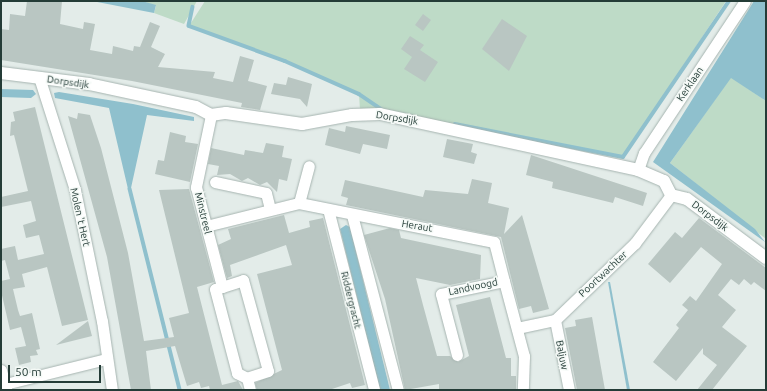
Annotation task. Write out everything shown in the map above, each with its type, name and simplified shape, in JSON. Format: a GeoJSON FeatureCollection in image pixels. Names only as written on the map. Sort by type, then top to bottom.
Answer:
{"type":"FeatureCollection","features":[{"type":"Feature","properties":{"kind":"street","name":"Kerklaan"},"geometry":{"type":"LineString","coordinates":[[638,170],[644,153],[745,1]]}},
{"type":"Feature","properties":{"kind":"street","name":"Dorpsdijk"},"geometry":{"type":"LineString","coordinates":[[1,73],[39,77],[196,107],[212,115],[226,113],[302,124],[352,115],[380,114],[638,170],[664,181],[671,195],[688,199],[765,256]]}},
{"type":"Feature","properties":{"kind":"street","name":"Molen 't Hert"},"geometry":{"type":"LineString","coordinates":[[39,77],[75,190],[102,321],[106,359],[112,390]]}},
{"type":"Feature","properties":{"kind":"street","name":"Minstreel"},"geometry":{"type":"LineString","coordinates":[[212,115],[196,187],[222,287],[215,289],[237,373],[247,378],[250,390]]}},
{"type":"Feature","properties":{"kind":"street"},"geometry":{"type":"LineString","coordinates":[[300,203],[308,166]]}},
{"type":"Feature","properties":{"kind":"street"},"geometry":{"type":"LineString","coordinates":[[215,182],[266,193],[270,210]]}},
{"type":"Feature","properties":{"kind":"street","name":"Poortwachter"},"geometry":{"type":"LineString","coordinates":[[555,320],[635,244],[671,195]]}},
{"type":"Feature","properties":{"kind":"street","name":"Heraut"},"geometry":{"type":"LineString","coordinates":[[206,226],[300,203],[494,242],[504,281]]}},
{"type":"Feature","properties":{"kind":"street","name":"Riddergracht"},"geometry":{"type":"LineString","coordinates":[[328,209],[374,390]]}},
{"type":"Feature","properties":{"kind":"street"},"geometry":{"type":"LineString","coordinates":[[352,214],[398,390]]}},
{"type":"Feature","properties":{"kind":"street"},"geometry":{"type":"LineString","coordinates":[[222,287],[243,280],[268,372],[247,378]]}},
{"type":"Feature","properties":{"kind":"street","name":"Landvoogd"},"geometry":{"type":"LineString","coordinates":[[457,355],[441,294],[504,281],[524,356],[523,390]]}},
{"type":"Feature","properties":{"kind":"street"},"geometry":{"type":"LineString","coordinates":[[517,328],[555,320]]}},
{"type":"Feature","properties":{"kind":"street","name":"Baljuw"},"geometry":{"type":"LineString","coordinates":[[555,320],[569,390]]}},
{"type":"Feature","properties":{"kind":"street"},"geometry":{"type":"LineString","coordinates":[[1,370],[5,387],[106,359]]}},
{"type":"Feature","properties":{"kind":"green space"},"geometry":{"type":"Polygon","coordinates":[[[142,1],[197,1],[184,24],[154,13],[156,6],[142,1]]]}},
{"type":"Feature","properties":{"kind":"green space"},"geometry":{"type":"Polygon","coordinates":[[[205,1],[726,1],[623,157],[423,118],[360,110],[359,94],[285,61],[189,26],[205,1]]]}},
{"type":"Feature","properties":{"kind":"green space"},"geometry":{"type":"Polygon","coordinates":[[[731,77],[766,101],[766,239],[670,163],[731,77]]]}},
{"type":"Feature","properties":{"kind":"water"},"geometry":{"type":"Polygon","coordinates":[[[92,1],[142,1],[156,5],[154,13],[92,1]]]}},
{"type":"Feature","properties":{"kind":"water"},"geometry":{"type":"Polygon","coordinates":[[[754,1],[766,1],[766,101],[731,78],[670,163],[755,229],[765,242],[653,162],[754,1]]]}},
{"type":"Feature","properties":{"kind":"water"},"geometry":{"type":"Polygon","coordinates":[[[1,89],[33,90],[36,94],[31,98],[1,97],[1,89]]]}},
{"type":"Feature","properties":{"kind":"water"},"geometry":{"type":"Polygon","coordinates":[[[59,92],[133,104],[194,117],[194,121],[147,115],[131,188],[128,189],[109,108],[55,98],[54,93],[59,92]]]}},
{"type":"Feature","properties":{"kind":"water"},"geometry":{"type":"Polygon","coordinates":[[[346,225],[350,227],[390,390],[380,390],[340,229],[346,225]]]}},
{"type":"Feature","properties":{"kind":"water"},"geometry":{"type":"Polygon","coordinates":[[[608,282],[610,282],[630,390],[627,390],[608,282]]]}},
{"type":"Feature","properties":{"kind":"building"},"geometry":{"type":"Polygon","coordinates":[[[27,1],[62,1],[60,24],[83,29],[84,22],[95,24],[90,50],[112,54],[113,46],[133,51],[134,46],[140,47],[150,22],[160,26],[151,47],[165,54],[158,67],[215,72],[213,78],[233,82],[240,56],[254,60],[248,81],[267,86],[260,110],[241,107],[242,103],[132,81],[1,60],[1,29],[9,30],[10,14],[25,16],[27,1]]]}},
{"type":"Feature","properties":{"kind":"building"},"geometry":{"type":"Polygon","coordinates":[[[423,14],[431,20],[423,31],[415,25],[423,14]]]}},
{"type":"Feature","properties":{"kind":"building"},"geometry":{"type":"Polygon","coordinates":[[[502,19],[527,36],[509,71],[482,49],[502,19]]]}},
{"type":"Feature","properties":{"kind":"building"},"geometry":{"type":"Polygon","coordinates":[[[410,36],[424,45],[420,50],[438,62],[425,82],[404,69],[412,57],[401,49],[410,36]]]}},
{"type":"Feature","properties":{"kind":"building"},"geometry":{"type":"Polygon","coordinates":[[[288,77],[312,84],[307,107],[300,99],[271,94],[274,83],[286,85],[288,77]]]}},
{"type":"Feature","properties":{"kind":"building"},"geometry":{"type":"Polygon","coordinates":[[[35,107],[88,320],[62,326],[47,267],[22,274],[25,287],[13,289],[18,310],[20,316],[32,313],[40,349],[36,350],[38,355],[30,356],[31,362],[19,365],[15,348],[26,346],[21,327],[10,330],[1,291],[1,281],[10,279],[5,260],[1,261],[1,249],[15,246],[18,260],[44,254],[39,235],[26,238],[23,225],[36,221],[31,201],[1,207],[1,197],[28,191],[14,135],[10,136],[11,122],[15,121],[13,112],[35,107]]]}},
{"type":"Feature","properties":{"kind":"building"},"geometry":{"type":"Polygon","coordinates":[[[78,113],[90,115],[101,148],[128,253],[144,341],[174,337],[169,318],[189,313],[159,190],[189,189],[214,282],[197,287],[222,385],[238,381],[243,390],[210,390],[209,386],[201,388],[199,382],[187,386],[175,346],[146,351],[151,390],[131,390],[107,257],[68,116],[77,119],[78,113]]]}},
{"type":"Feature","properties":{"kind":"building"},"geometry":{"type":"Polygon","coordinates":[[[346,126],[390,135],[387,149],[363,144],[360,154],[325,145],[329,128],[345,132],[346,126]]]}},
{"type":"Feature","properties":{"kind":"building"},"geometry":{"type":"Polygon","coordinates":[[[170,132],[186,136],[185,142],[198,144],[190,182],[155,174],[158,160],[164,161],[170,132]]]}},
{"type":"Feature","properties":{"kind":"building"},"geometry":{"type":"Polygon","coordinates":[[[447,139],[473,144],[471,152],[477,154],[474,164],[443,157],[447,139]]]}},
{"type":"Feature","properties":{"kind":"building"},"geometry":{"type":"Polygon","coordinates":[[[266,143],[284,146],[282,157],[292,159],[287,181],[279,179],[277,192],[267,182],[260,185],[248,178],[242,181],[230,174],[217,175],[219,166],[208,164],[211,148],[244,155],[245,150],[263,153],[266,143]]]}},
{"type":"Feature","properties":{"kind":"building"},"geometry":{"type":"Polygon","coordinates":[[[531,155],[647,193],[643,206],[615,197],[613,203],[552,188],[553,182],[526,175],[531,155]]]}},
{"type":"Feature","properties":{"kind":"building"},"geometry":{"type":"Polygon","coordinates":[[[472,179],[492,183],[488,203],[509,208],[504,234],[522,215],[549,309],[533,313],[531,306],[519,309],[501,237],[346,205],[348,198],[341,196],[345,180],[423,197],[425,190],[468,194],[472,179]]]}},
{"type":"Feature","properties":{"kind":"building"},"geometry":{"type":"Polygon","coordinates":[[[284,215],[289,233],[310,227],[309,221],[323,218],[365,385],[352,388],[350,383],[329,390],[257,390],[255,383],[282,370],[257,274],[292,265],[286,245],[230,265],[232,276],[227,278],[218,245],[231,239],[228,229],[284,215]]]}},
{"type":"Feature","properties":{"kind":"building"},"geometry":{"type":"Polygon","coordinates":[[[699,218],[766,268],[766,291],[754,282],[751,285],[744,279],[739,285],[731,279],[718,295],[736,310],[722,327],[747,346],[712,390],[697,390],[717,365],[703,354],[703,348],[676,381],[653,362],[679,328],[676,325],[688,310],[682,305],[690,296],[696,301],[722,264],[701,247],[670,283],[648,264],[675,232],[682,238],[699,218]]]}},
{"type":"Feature","properties":{"kind":"building"},"geometry":{"type":"Polygon","coordinates":[[[390,228],[399,230],[401,238],[481,255],[480,279],[450,285],[416,278],[423,305],[437,356],[450,356],[458,362],[469,356],[456,305],[490,297],[506,358],[511,358],[511,376],[516,376],[516,390],[439,390],[439,384],[405,390],[385,299],[364,235],[390,228]]]}},
{"type":"Feature","properties":{"kind":"building"},"geometry":{"type":"Polygon","coordinates":[[[592,317],[605,390],[577,390],[565,328],[576,326],[575,320],[592,317]]]}},
{"type":"Feature","properties":{"kind":"building"},"geometry":{"type":"Polygon","coordinates":[[[88,321],[92,336],[56,345],[88,321]]]}},
{"type":"Feature","properties":{"kind":"waterway"},"geometry":{"type":"LineString","coordinates":[[455,124],[623,157],[729,1]]}},
{"type":"Feature","properties":{"kind":"waterway"},"geometry":{"type":"LineString","coordinates":[[193,7],[189,26],[285,61],[359,94],[381,109]]}},
{"type":"Feature","properties":{"kind":"waterway"},"geometry":{"type":"LineString","coordinates":[[130,189],[180,390]]}}]}
